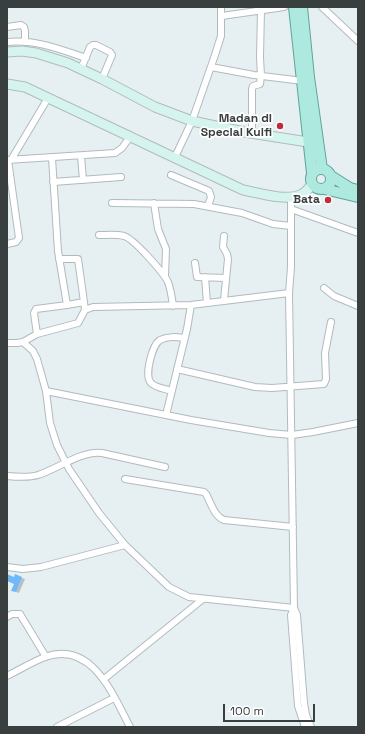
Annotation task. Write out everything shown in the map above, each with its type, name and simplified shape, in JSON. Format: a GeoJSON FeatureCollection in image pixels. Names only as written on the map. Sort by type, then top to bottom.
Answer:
{"type":"FeatureCollection","features":[{"type":"Feature","properties":{"kind":"main road"},"geometry":{"type":"LineString","coordinates":[[294,7],[312,174],[310,178],[312,185],[319,190],[324,189],[358,197]]}},
{"type":"Feature","properties":{"kind":"main road"},"geometry":{"type":"LineString","coordinates":[[302,7],[309,77],[322,169]]}},
{"type":"Feature","properties":{"kind":"main road"},"geometry":{"type":"LineString","coordinates":[[312,174],[314,170],[327,170],[331,176],[350,188],[358,190]]}},
{"type":"Feature","properties":{"kind":"main road"},"geometry":{"type":"LineString","coordinates":[[324,189],[330,184],[331,176]]}},
{"type":"Feature","properties":{"kind":"street"},"geometry":{"type":"LineString","coordinates":[[175,157],[192,121],[221,36],[221,7]]}},
{"type":"Feature","properties":{"kind":"street"},"geometry":{"type":"LineString","coordinates":[[222,16],[246,10],[284,7]]}},
{"type":"Feature","properties":{"kind":"street"},"geometry":{"type":"LineString","coordinates":[[322,7],[358,41]]}},
{"type":"Feature","properties":{"kind":"street"},"geometry":{"type":"LineString","coordinates":[[252,133],[252,89],[253,86],[260,84],[262,76],[260,57],[261,10]]}},
{"type":"Feature","properties":{"kind":"street"},"geometry":{"type":"LineString","coordinates":[[7,27],[21,25],[24,27],[25,42]]}},
{"type":"Feature","properties":{"kind":"street"},"geometry":{"type":"LineString","coordinates":[[7,42],[37,43],[86,58]]}},
{"type":"Feature","properties":{"kind":"street"},"geometry":{"type":"LineString","coordinates":[[81,69],[90,48],[93,45],[111,53],[111,57],[102,79]]}},
{"type":"Feature","properties":{"kind":"street"},"geometry":{"type":"LineString","coordinates":[[7,52],[22,51],[36,53],[68,63],[155,106],[192,121],[308,142]]}},
{"type":"Feature","properties":{"kind":"street"},"geometry":{"type":"LineString","coordinates":[[211,67],[302,81]]}},
{"type":"Feature","properties":{"kind":"street"},"geometry":{"type":"LineString","coordinates":[[7,84],[25,87],[243,190],[274,196],[291,197],[302,194],[312,185]]}},
{"type":"Feature","properties":{"kind":"street"},"geometry":{"type":"LineString","coordinates":[[7,244],[16,242],[19,238],[9,160],[48,98]]}},
{"type":"Feature","properties":{"kind":"street"},"geometry":{"type":"LineString","coordinates":[[9,160],[110,154],[120,151],[130,137]]}},
{"type":"Feature","properties":{"kind":"street"},"geometry":{"type":"LineString","coordinates":[[81,156],[83,180]]}},
{"type":"Feature","properties":{"kind":"street"},"geometry":{"type":"LineString","coordinates":[[52,158],[59,259],[66,304]]}},
{"type":"Feature","properties":{"kind":"street"},"geometry":{"type":"LineString","coordinates":[[171,175],[209,191],[211,197],[208,206]]}},
{"type":"Feature","properties":{"kind":"street"},"geometry":{"type":"LineString","coordinates":[[54,182],[121,178]]}},
{"type":"Feature","properties":{"kind":"street"},"geometry":{"type":"LineString","coordinates":[[291,197],[291,267],[289,293],[294,608],[297,615],[304,703],[311,727]]}},
{"type":"Feature","properties":{"kind":"street"},"geometry":{"type":"LineString","coordinates":[[112,203],[194,204],[242,212],[268,222],[291,226]]}},
{"type":"Feature","properties":{"kind":"street"},"geometry":{"type":"LineString","coordinates":[[154,203],[158,229],[166,249],[164,276]]}},
{"type":"Feature","properties":{"kind":"street"},"geometry":{"type":"LineString","coordinates":[[291,209],[358,233]]}},
{"type":"Feature","properties":{"kind":"street"},"geometry":{"type":"LineString","coordinates":[[99,235],[126,236],[139,246],[164,276],[169,286],[173,306]]}},
{"type":"Feature","properties":{"kind":"street"},"geometry":{"type":"LineString","coordinates":[[224,236],[223,247],[228,259],[224,300]]}},
{"type":"Feature","properties":{"kind":"street"},"geometry":{"type":"LineString","coordinates":[[59,259],[78,259],[86,310]]}},
{"type":"Feature","properties":{"kind":"street"},"geometry":{"type":"LineString","coordinates":[[195,263],[197,277],[226,278]]}},
{"type":"Feature","properties":{"kind":"street"},"geometry":{"type":"LineString","coordinates":[[205,277],[207,303]]}},
{"type":"Feature","properties":{"kind":"street"},"geometry":{"type":"LineString","coordinates":[[324,288],[334,296],[358,306]]}},
{"type":"Feature","properties":{"kind":"street"},"geometry":{"type":"LineString","coordinates":[[7,343],[23,342],[37,334],[78,323],[86,310],[93,307],[191,305],[289,293]]}},
{"type":"Feature","properties":{"kind":"street"},"geometry":{"type":"LineString","coordinates":[[37,334],[34,313],[36,309],[84,302]]}},
{"type":"Feature","properties":{"kind":"street"},"geometry":{"type":"LineString","coordinates":[[166,415],[191,305]]}},
{"type":"Feature","properties":{"kind":"street"},"geometry":{"type":"LineString","coordinates":[[177,369],[255,387],[272,388],[324,384],[326,381],[325,353],[331,322]]}},
{"type":"Feature","properties":{"kind":"street"},"geometry":{"type":"LineString","coordinates":[[172,391],[154,386],[150,382],[149,368],[154,348],[157,343],[165,338],[184,338]]}},
{"type":"Feature","properties":{"kind":"street"},"geometry":{"type":"LineString","coordinates":[[23,342],[35,353],[46,391],[50,423],[57,445],[66,463],[100,513],[125,545],[170,587],[189,597],[294,608]]}},
{"type":"Feature","properties":{"kind":"street"},"geometry":{"type":"LineString","coordinates":[[46,391],[248,430],[292,435],[358,423]]}},
{"type":"Feature","properties":{"kind":"street"},"geometry":{"type":"LineString","coordinates":[[7,476],[26,477],[39,474],[98,452],[164,467]]}},
{"type":"Feature","properties":{"kind":"street"},"geometry":{"type":"LineString","coordinates":[[125,479],[204,492],[216,514],[219,518],[224,520],[293,527]]}},
{"type":"Feature","properties":{"kind":"street"},"geometry":{"type":"LineString","coordinates":[[8,565],[23,569],[41,567],[125,545]]}},
{"type":"Feature","properties":{"kind":"street"},"geometry":{"type":"LineString","coordinates":[[104,680],[202,599]]}},
{"type":"Feature","properties":{"kind":"street"},"geometry":{"type":"LineString","coordinates":[[294,608],[291,615],[298,706],[305,727]]}},
{"type":"Feature","properties":{"kind":"street"},"geometry":{"type":"LineString","coordinates":[[7,617],[12,614],[20,614],[46,657]]}},
{"type":"Feature","properties":{"kind":"street"},"geometry":{"type":"LineString","coordinates":[[7,676],[46,657],[74,655],[85,660],[95,668],[104,680],[130,727]]}},
{"type":"Feature","properties":{"kind":"street"},"geometry":{"type":"LineString","coordinates":[[57,727],[114,698]]}},
{"type":"Feature","properties":{"kind":"building"},"geometry":{"type":"Polygon","coordinates":[[[7,574],[14,577],[15,574],[22,577],[16,592],[11,591],[14,584],[7,581],[7,574]]]}},
{"type":"Feature","properties":{"kind":"place","name":"Madan di Special Kulfi"},"geometry":{"type":"Point","coordinates":[280,126]}},
{"type":"Feature","properties":{"kind":"place","name":"Bata"},"geometry":{"type":"Point","coordinates":[328,200]}}]}
